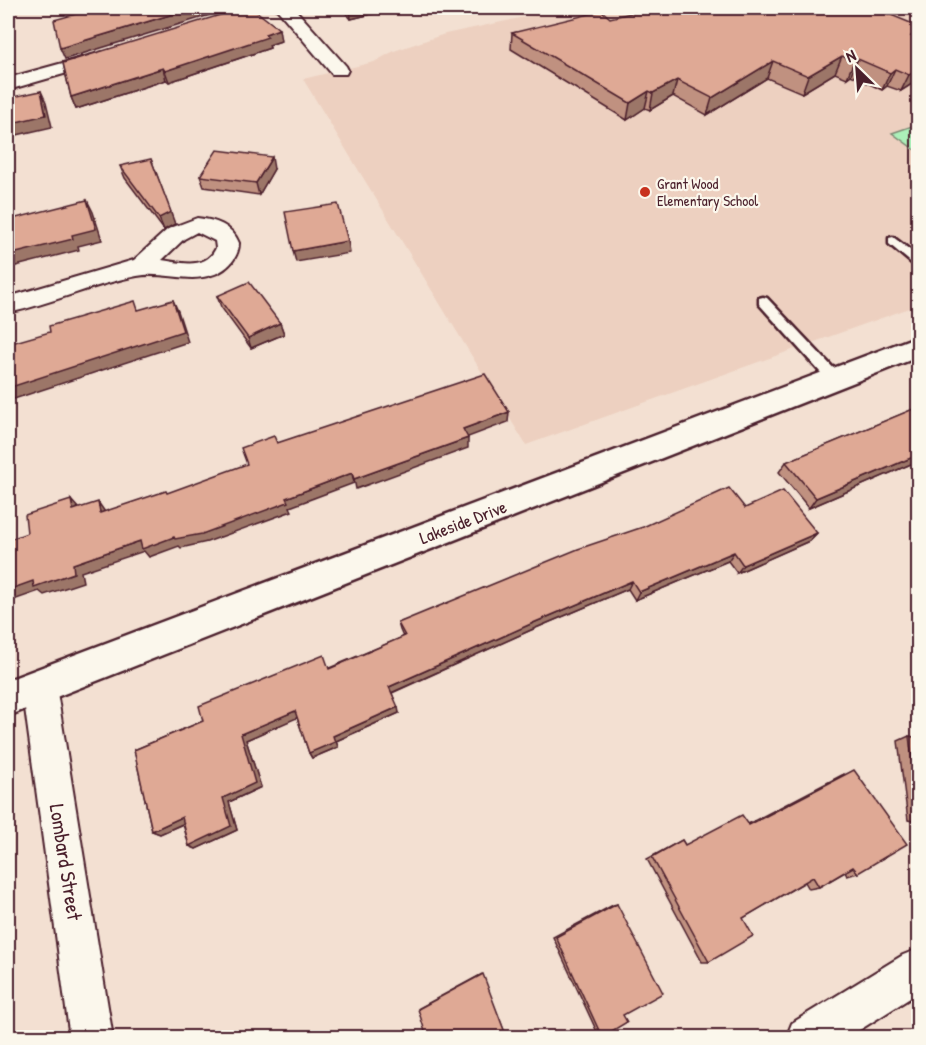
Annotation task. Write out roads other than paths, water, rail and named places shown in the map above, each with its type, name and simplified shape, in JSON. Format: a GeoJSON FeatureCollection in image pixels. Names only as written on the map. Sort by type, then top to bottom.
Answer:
{"type":"FeatureCollection","features":[{"type":"Feature","properties":{"kind":"street"},"geometry":{"type":"LineString","coordinates":[[285,8],[339,70]]}},
{"type":"Feature","properties":{"kind":"street"},"geometry":{"type":"LineString","coordinates":[[8,84],[124,51]]}},
{"type":"Feature","properties":{"kind":"street"},"geometry":{"type":"LineString","coordinates":[[8,305],[141,267]]}},
{"type":"Feature","properties":{"kind":"street","name":"Lakeside Drive"},"geometry":{"type":"LineString","coordinates":[[23,692],[918,346]]}},
{"type":"Feature","properties":{"kind":"street","name":"Lombard Street"},"geometry":{"type":"LineString","coordinates":[[23,692],[92,1038]]}},
{"type":"Feature","properties":{"kind":"street"},"geometry":{"type":"LineString","coordinates":[[807,1038],[918,970]]}},
{"type":"Feature","properties":{"kind":"lane"},"geometry":{"type":"LineString","coordinates":[[893,241],[918,262]]}},
{"type":"Feature","properties":{"kind":"lane"},"geometry":{"type":"LineString","coordinates":[[764,301],[835,379]]}},
{"type":"Feature","properties":{"kind":"place","name":"Grant Wood Elementary School"},"geometry":{"type":"Point","coordinates":[645,192]}}]}
